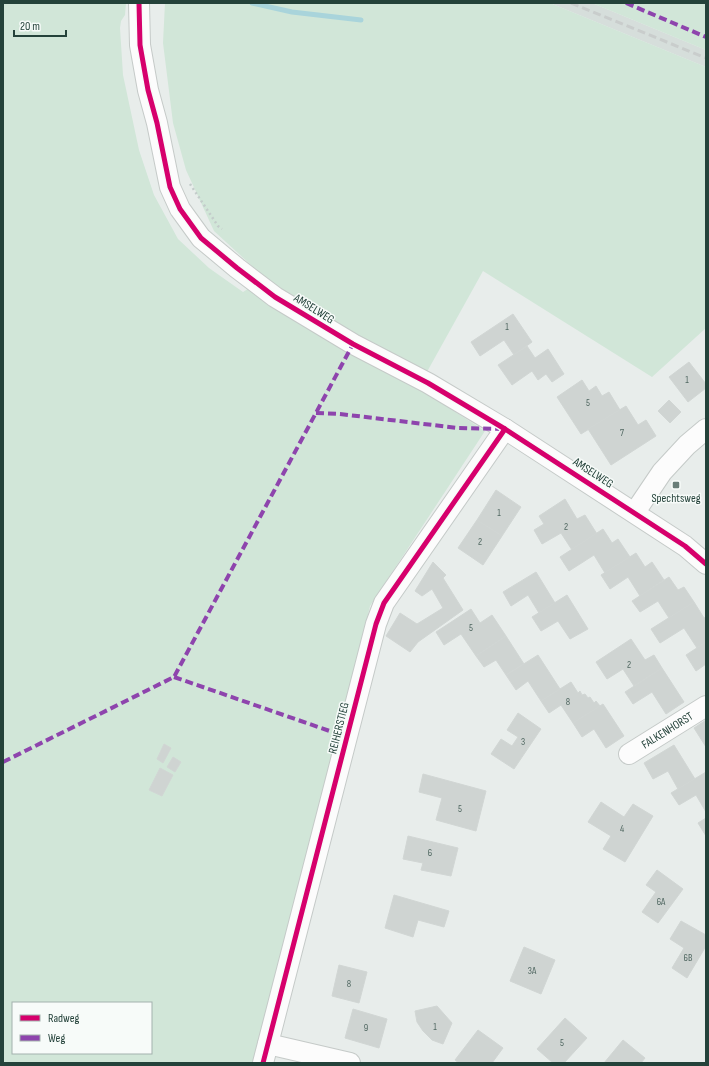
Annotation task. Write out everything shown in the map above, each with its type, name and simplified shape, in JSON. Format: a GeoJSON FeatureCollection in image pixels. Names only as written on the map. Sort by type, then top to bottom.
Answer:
{"type":"FeatureCollection","features":[{"type":"Feature","properties":{"kind":"street","name":"AMSELWEG"},"geometry":{"type":"LineString","coordinates":[[139,3],[140,46],[148,90],[157,123],[170,187],[180,209],[201,238],[275,297],[353,344],[428,383],[505,429],[635,512],[685,546],[706,564]]}},
{"type":"Feature","properties":{"kind":"street","name":"REIHERSTIEG"},"geometry":{"type":"LineString","coordinates":[[266,1054],[376,624],[384,603],[505,429]]}},
{"type":"Feature","properties":{"kind":"street"},"geometry":{"type":"LineString","coordinates":[[635,512],[662,472],[687,445],[706,429]]}},
{"type":"Feature","properties":{"kind":"street","name":"FALKENHORST"},"geometry":{"type":"LineString","coordinates":[[629,754],[706,706]]}},
{"type":"Feature","properties":{"kind":"street"},"geometry":{"type":"LineString","coordinates":[[266,1054],[350,1063]]}},
{"type":"Feature","properties":{"kind":"path"},"geometry":{"type":"LineString","coordinates":[[190,183],[218,226],[224,231]]}},
{"type":"Feature","properties":{"kind":"shaded area"},"geometry":{"type":"Polygon","coordinates":[[[550,3],[592,3],[706,50],[706,67],[550,3]]]}},
{"type":"Feature","properties":{"kind":"green space"},"geometry":{"type":"Polygon","coordinates":[[[3,3],[126,3],[125,15],[121,21],[120,28],[123,75],[139,150],[154,195],[178,239],[209,268],[243,292],[265,278],[214,231],[186,170],[173,123],[163,43],[165,3],[550,3],[706,67],[706,328],[652,377],[483,271],[418,388],[485,431],[370,606],[330,782],[254,1063],[3,1063],[3,3]]]}},
{"type":"Feature","properties":{"kind":"green space"},"geometry":{"type":"Polygon","coordinates":[[[592,3],[706,3],[706,50],[592,3]]]}},
{"type":"Feature","properties":{"kind":"building"},"geometry":{"type":"Polygon","coordinates":[[[513,314],[532,342],[514,355],[504,340],[480,356],[471,342],[513,314]]]}},
{"type":"Feature","properties":{"kind":"building"},"geometry":{"type":"Polygon","coordinates":[[[527,346],[535,358],[548,349],[564,374],[552,382],[546,374],[538,380],[532,371],[512,385],[498,365],[527,346]]]}},
{"type":"Feature","properties":{"kind":"building"},"geometry":{"type":"Polygon","coordinates":[[[689,362],[706,384],[706,388],[688,402],[669,377],[689,362]]]}},
{"type":"Feature","properties":{"kind":"building"},"geometry":{"type":"Polygon","coordinates":[[[582,380],[589,391],[596,386],[602,396],[609,392],[620,410],[581,434],[557,397],[582,380]]]}},
{"type":"Feature","properties":{"kind":"building"},"geometry":{"type":"Polygon","coordinates":[[[669,400],[681,412],[670,423],[658,411],[669,400]]]}},
{"type":"Feature","properties":{"kind":"building"},"geometry":{"type":"Polygon","coordinates":[[[626,406],[638,425],[646,420],[656,436],[611,465],[588,429],[626,406]]]}},
{"type":"Feature","properties":{"kind":"building"},"geometry":{"type":"Polygon","coordinates":[[[496,490],[521,507],[502,536],[477,520],[496,490]]]}},
{"type":"Feature","properties":{"kind":"building"},"geometry":{"type":"Polygon","coordinates":[[[565,499],[577,519],[585,515],[597,534],[572,550],[561,533],[542,544],[534,530],[544,524],[539,516],[565,499]]]}},
{"type":"Feature","properties":{"kind":"building"},"geometry":{"type":"Polygon","coordinates":[[[477,520],[502,536],[483,565],[458,548],[477,520]]]}},
{"type":"Feature","properties":{"kind":"building"},"geometry":{"type":"Polygon","coordinates":[[[603,529],[612,543],[618,539],[630,557],[605,573],[594,555],[569,571],[560,557],[603,529]]]}},
{"type":"Feature","properties":{"kind":"building"},"geometry":{"type":"Polygon","coordinates":[[[636,553],[645,567],[652,562],[664,580],[640,596],[628,577],[610,589],[601,575],[636,553]]]}},
{"type":"Feature","properties":{"kind":"building"},"geometry":{"type":"Polygon","coordinates":[[[433,562],[446,575],[443,578],[463,610],[418,642],[410,652],[386,636],[400,613],[417,624],[443,608],[432,589],[422,596],[415,591],[433,562]]]}},
{"type":"Feature","properties":{"kind":"building"},"geometry":{"type":"Polygon","coordinates":[[[536,572],[555,603],[539,613],[528,595],[511,606],[503,592],[536,572]]]}},
{"type":"Feature","properties":{"kind":"building"},"geometry":{"type":"Polygon","coordinates":[[[669,577],[678,590],[684,587],[694,602],[669,618],[658,601],[640,612],[632,601],[669,577]]]}},
{"type":"Feature","properties":{"kind":"building"},"geometry":{"type":"Polygon","coordinates":[[[567,595],[588,629],[570,639],[558,621],[541,631],[532,617],[567,595]]]}},
{"type":"Feature","properties":{"kind":"building"},"geometry":{"type":"Polygon","coordinates":[[[694,602],[704,618],[706,617],[706,642],[697,648],[684,628],[660,643],[651,629],[694,602]]]}},
{"type":"Feature","properties":{"kind":"building"},"geometry":{"type":"Polygon","coordinates":[[[471,609],[480,623],[492,615],[506,636],[476,656],[461,634],[444,645],[436,632],[471,609]]]}},
{"type":"Feature","properties":{"kind":"building"},"geometry":{"type":"Polygon","coordinates":[[[506,636],[524,664],[506,675],[496,660],[484,667],[476,656],[506,636]]]}},
{"type":"Feature","properties":{"kind":"building"},"geometry":{"type":"Polygon","coordinates":[[[631,639],[645,660],[654,655],[662,668],[634,686],[623,669],[607,679],[596,662],[631,639]]]}},
{"type":"Feature","properties":{"kind":"building"},"geometry":{"type":"Polygon","coordinates":[[[706,642],[706,664],[696,671],[686,655],[706,642]]]}},
{"type":"Feature","properties":{"kind":"building"},"geometry":{"type":"Polygon","coordinates":[[[538,655],[560,689],[541,701],[528,681],[516,690],[506,675],[538,655]]]}},
{"type":"Feature","properties":{"kind":"building"},"geometry":{"type":"Polygon","coordinates":[[[662,668],[684,702],[666,714],[652,692],[633,704],[625,692],[662,668]]]}},
{"type":"Feature","properties":{"kind":"building"},"geometry":{"type":"Polygon","coordinates":[[[571,682],[578,693],[580,691],[582,695],[585,694],[588,698],[590,697],[594,703],[596,701],[600,706],[573,723],[561,705],[549,713],[541,701],[571,682]]]}},
{"type":"Feature","properties":{"kind":"building"},"geometry":{"type":"Polygon","coordinates":[[[603,704],[624,736],[606,748],[594,729],[582,737],[573,723],[603,704]]]}},
{"type":"Feature","properties":{"kind":"building"},"geometry":{"type":"Polygon","coordinates":[[[518,713],[541,729],[514,769],[491,754],[501,739],[512,746],[518,737],[507,730],[518,713]]]}},
{"type":"Feature","properties":{"kind":"building"},"geometry":{"type":"Polygon","coordinates":[[[706,720],[706,747],[694,728],[706,720]]]}},
{"type":"Feature","properties":{"kind":"building"},"geometry":{"type":"Polygon","coordinates":[[[164,744],[171,748],[163,763],[157,759],[164,744]]]}},
{"type":"Feature","properties":{"kind":"building"},"geometry":{"type":"Polygon","coordinates":[[[674,745],[695,779],[678,789],[668,771],[653,779],[644,763],[674,745]]]}},
{"type":"Feature","properties":{"kind":"building"},"geometry":{"type":"Polygon","coordinates":[[[173,757],[181,762],[175,772],[167,767],[173,757]]]}},
{"type":"Feature","properties":{"kind":"building"},"geometry":{"type":"Polygon","coordinates":[[[160,768],[173,775],[162,796],[149,790],[160,768]]]}},
{"type":"Feature","properties":{"kind":"building"},"geometry":{"type":"Polygon","coordinates":[[[706,772],[706,812],[696,795],[679,805],[671,793],[706,772]]]}},
{"type":"Feature","properties":{"kind":"building"},"geometry":{"type":"Polygon","coordinates":[[[423,774],[486,791],[476,831],[436,820],[442,798],[419,792],[423,774]]]}},
{"type":"Feature","properties":{"kind":"building"},"geometry":{"type":"Polygon","coordinates":[[[601,802],[624,817],[633,804],[653,816],[625,862],[603,849],[611,836],[588,822],[601,802]]]}},
{"type":"Feature","properties":{"kind":"building"},"geometry":{"type":"Polygon","coordinates":[[[706,818],[706,836],[698,823],[706,818]]]}},
{"type":"Feature","properties":{"kind":"building"},"geometry":{"type":"Polygon","coordinates":[[[408,836],[458,848],[451,876],[421,870],[423,863],[403,859],[408,836]]]}},
{"type":"Feature","properties":{"kind":"building"},"geometry":{"type":"Polygon","coordinates":[[[657,870],[683,889],[658,923],[642,912],[656,892],[646,885],[657,870]]]}},
{"type":"Feature","properties":{"kind":"building"},"geometry":{"type":"Polygon","coordinates":[[[394,895],[449,911],[444,927],[418,920],[413,937],[385,928],[394,895]]]}},
{"type":"Feature","properties":{"kind":"building"},"geometry":{"type":"Polygon","coordinates":[[[681,921],[706,935],[706,946],[687,978],[672,968],[684,948],[670,939],[681,921]]]}},
{"type":"Feature","properties":{"kind":"building"},"geometry":{"type":"Polygon","coordinates":[[[524,947],[555,960],[541,994],[510,981],[524,947]]]}},
{"type":"Feature","properties":{"kind":"building"},"geometry":{"type":"Polygon","coordinates":[[[339,965],[367,972],[359,1003],[332,996],[339,965]]]}},
{"type":"Feature","properties":{"kind":"building"},"geometry":{"type":"Polygon","coordinates":[[[437,1006],[452,1023],[443,1044],[432,1040],[423,1031],[417,1022],[415,1011],[437,1006]]]}},
{"type":"Feature","properties":{"kind":"building"},"geometry":{"type":"Polygon","coordinates":[[[353,1009],[387,1019],[379,1048],[345,1038],[353,1009]]]}},
{"type":"Feature","properties":{"kind":"building"},"geometry":{"type":"Polygon","coordinates":[[[565,1018],[587,1038],[564,1063],[553,1063],[537,1049],[565,1018]]]}},
{"type":"Feature","properties":{"kind":"building"},"geometry":{"type":"Polygon","coordinates":[[[478,1030],[503,1048],[492,1063],[459,1063],[455,1060],[478,1030]]]}},
{"type":"Feature","properties":{"kind":"building"},"geometry":{"type":"Polygon","coordinates":[[[623,1040],[645,1058],[641,1063],[604,1063],[623,1040]]]}},
{"type":"Feature","properties":{"kind":"waterway"},"geometry":{"type":"LineString","coordinates":[[252,3],[292,12],[361,20]]}},
{"type":"Feature","properties":{"kind":"railway"},"geometry":{"type":"LineString","coordinates":[[571,3],[706,58]]}},
{"type":"Feature","properties":{"kind":"marked path"},"geometry":{"type":"LineString","coordinates":[[626,3],[706,37]]}},
{"type":"Feature","properties":{"kind":"marked path"},"geometry":{"type":"LineString","coordinates":[[3,762],[174,677],[353,344]]}},
{"type":"Feature","properties":{"kind":"marked path"},"geometry":{"type":"LineString","coordinates":[[316,413],[340,414],[458,428],[503,429]]}},
{"type":"Feature","properties":{"kind":"marked path"},"geometry":{"type":"LineString","coordinates":[[174,677],[347,737]]}},
{"type":"Feature","properties":{"kind":"cycle path"},"geometry":{"type":"LineString","coordinates":[[139,3],[140,45],[148,90],[157,123],[170,187],[180,209],[201,238],[275,297],[353,344],[428,383],[505,429],[685,546],[706,564]]}},
{"type":"Feature","properties":{"kind":"cycle path"},"geometry":{"type":"LineString","coordinates":[[263,1063],[376,624],[384,603],[505,429]]}},
{"type":"Feature","properties":{"kind":"place","name":"Spechtsweg"},"geometry":{"type":"Point","coordinates":[676,485]}}]}
